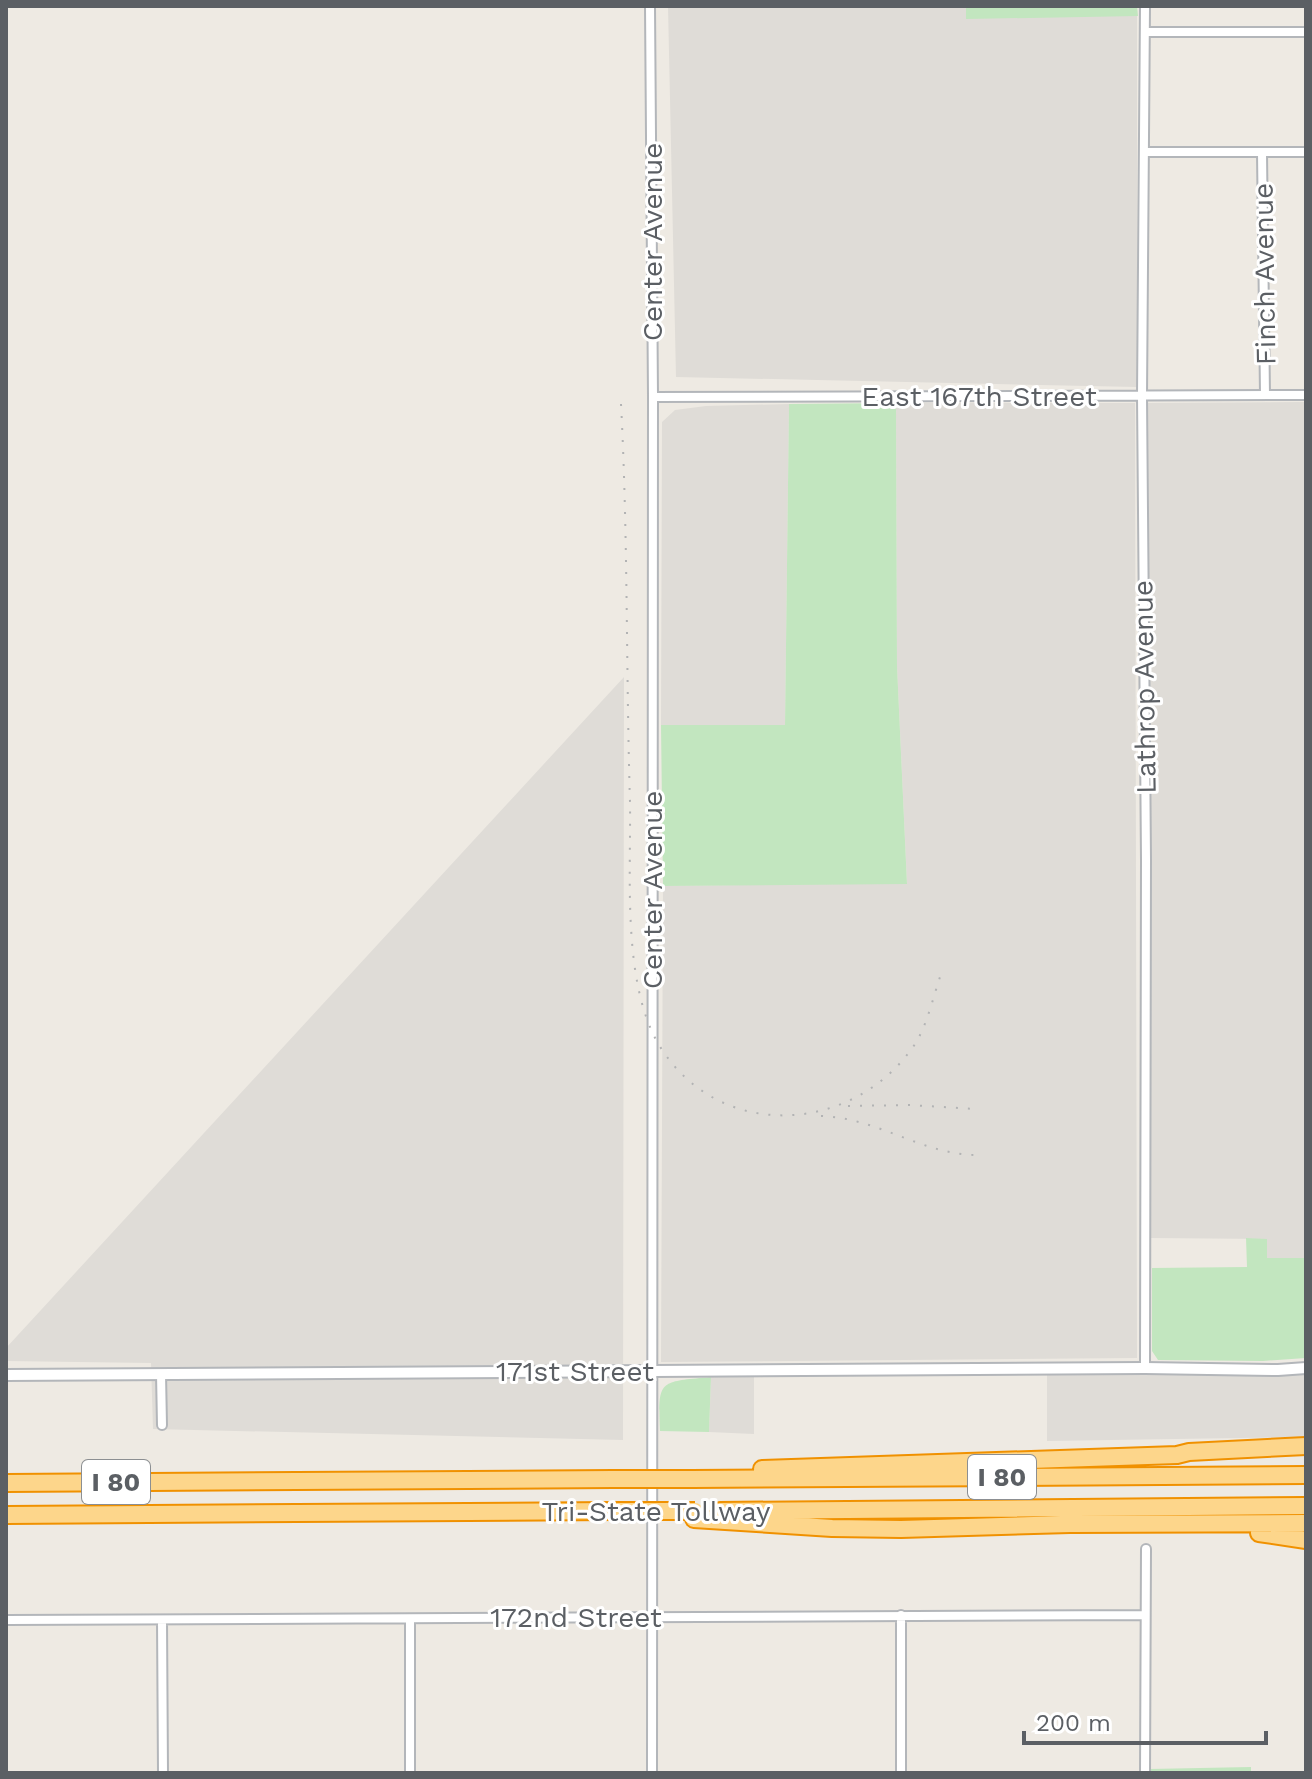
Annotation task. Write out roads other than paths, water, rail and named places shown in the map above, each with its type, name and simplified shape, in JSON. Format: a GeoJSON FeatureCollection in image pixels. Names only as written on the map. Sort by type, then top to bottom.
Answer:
{"type":"FeatureCollection","features":[{"type":"Feature","properties":{"kind":"highway"},"geometry":{"type":"LineString","coordinates":[[695,1479],[805,1466],[1177,1455],[1306,1446]]}},
{"type":"Feature","properties":{"kind":"highway"},"geometry":{"type":"LineString","coordinates":[[1177,1455],[1190,1458],[1306,1456]]}},
{"type":"Feature","properties":{"kind":"highway","name":"Tri-State Tollway"},"geometry":{"type":"LineString","coordinates":[[6,1483],[1306,1475]]}},
{"type":"Feature","properties":{"kind":"highway","name":"Tri-State Tollway"},"geometry":{"type":"LineString","coordinates":[[6,1515],[618,1511],[694,1515],[1306,1506]]}},
{"type":"Feature","properties":{"kind":"highway"},"geometry":{"type":"LineString","coordinates":[[694,1515],[832,1528],[1306,1523]]}},
{"type":"Feature","properties":{"kind":"highway"},"geometry":{"type":"LineString","coordinates":[[1057,1526],[1263,1533],[1306,1540]]}},
{"type":"Feature","properties":{"kind":"street","name":"Center Avenue"},"geometry":{"type":"LineString","coordinates":[[650,6],[653,397],[652,1773]]}},
{"type":"Feature","properties":{"kind":"street","name":"Lathrop Avenue"},"geometry":{"type":"LineString","coordinates":[[1145,6],[1142,396],[1146,859],[1145,1368]]}},
{"type":"Feature","properties":{"kind":"street"},"geometry":{"type":"LineString","coordinates":[[1145,32],[1306,32]]}},
{"type":"Feature","properties":{"kind":"street"},"geometry":{"type":"LineString","coordinates":[[1145,152],[1306,152]]}},
{"type":"Feature","properties":{"kind":"street","name":"Finch Avenue"},"geometry":{"type":"LineString","coordinates":[[1262,153],[1265,395]]}},
{"type":"Feature","properties":{"kind":"street","name":"East 167th Street"},"geometry":{"type":"LineString","coordinates":[[653,397],[1306,395]]}},
{"type":"Feature","properties":{"kind":"street","name":"171st Street"},"geometry":{"type":"LineString","coordinates":[[6,1375],[1306,1368]]}},
{"type":"Feature","properties":{"kind":"street"},"geometry":{"type":"LineString","coordinates":[[161,1374],[162,1425]]}},
{"type":"Feature","properties":{"kind":"street"},"geometry":{"type":"LineString","coordinates":[[1145,1773],[1146,1549]]}},
{"type":"Feature","properties":{"kind":"street"},"geometry":{"type":"LineString","coordinates":[[901,1615],[901,1773]]}},
{"type":"Feature","properties":{"kind":"street","name":"172nd Street"},"geometry":{"type":"LineString","coordinates":[[6,1620],[1145,1615]]}},
{"type":"Feature","properties":{"kind":"street"},"geometry":{"type":"LineString","coordinates":[[410,1619],[410,1773]]}},
{"type":"Feature","properties":{"kind":"street"},"geometry":{"type":"LineString","coordinates":[[162,1620],[163,1773]]}},
{"type":"Feature","properties":{"kind":"railway"},"geometry":{"type":"LineString","coordinates":[[621,404],[631,928],[639,991],[647,1020],[659,1045],[684,1077],[715,1099],[749,1111],[785,1115],[821,1111],[855,1097],[887,1076],[913,1047],[926,1021],[941,974]]}},
{"type":"Feature","properties":{"kind":"railway"},"geometry":{"type":"LineString","coordinates":[[848,1106],[909,1105],[976,1109]]}},
{"type":"Feature","properties":{"kind":"railway"},"geometry":{"type":"LineString","coordinates":[[821,1116],[842,1118],[935,1148],[974,1155]]}}]}
